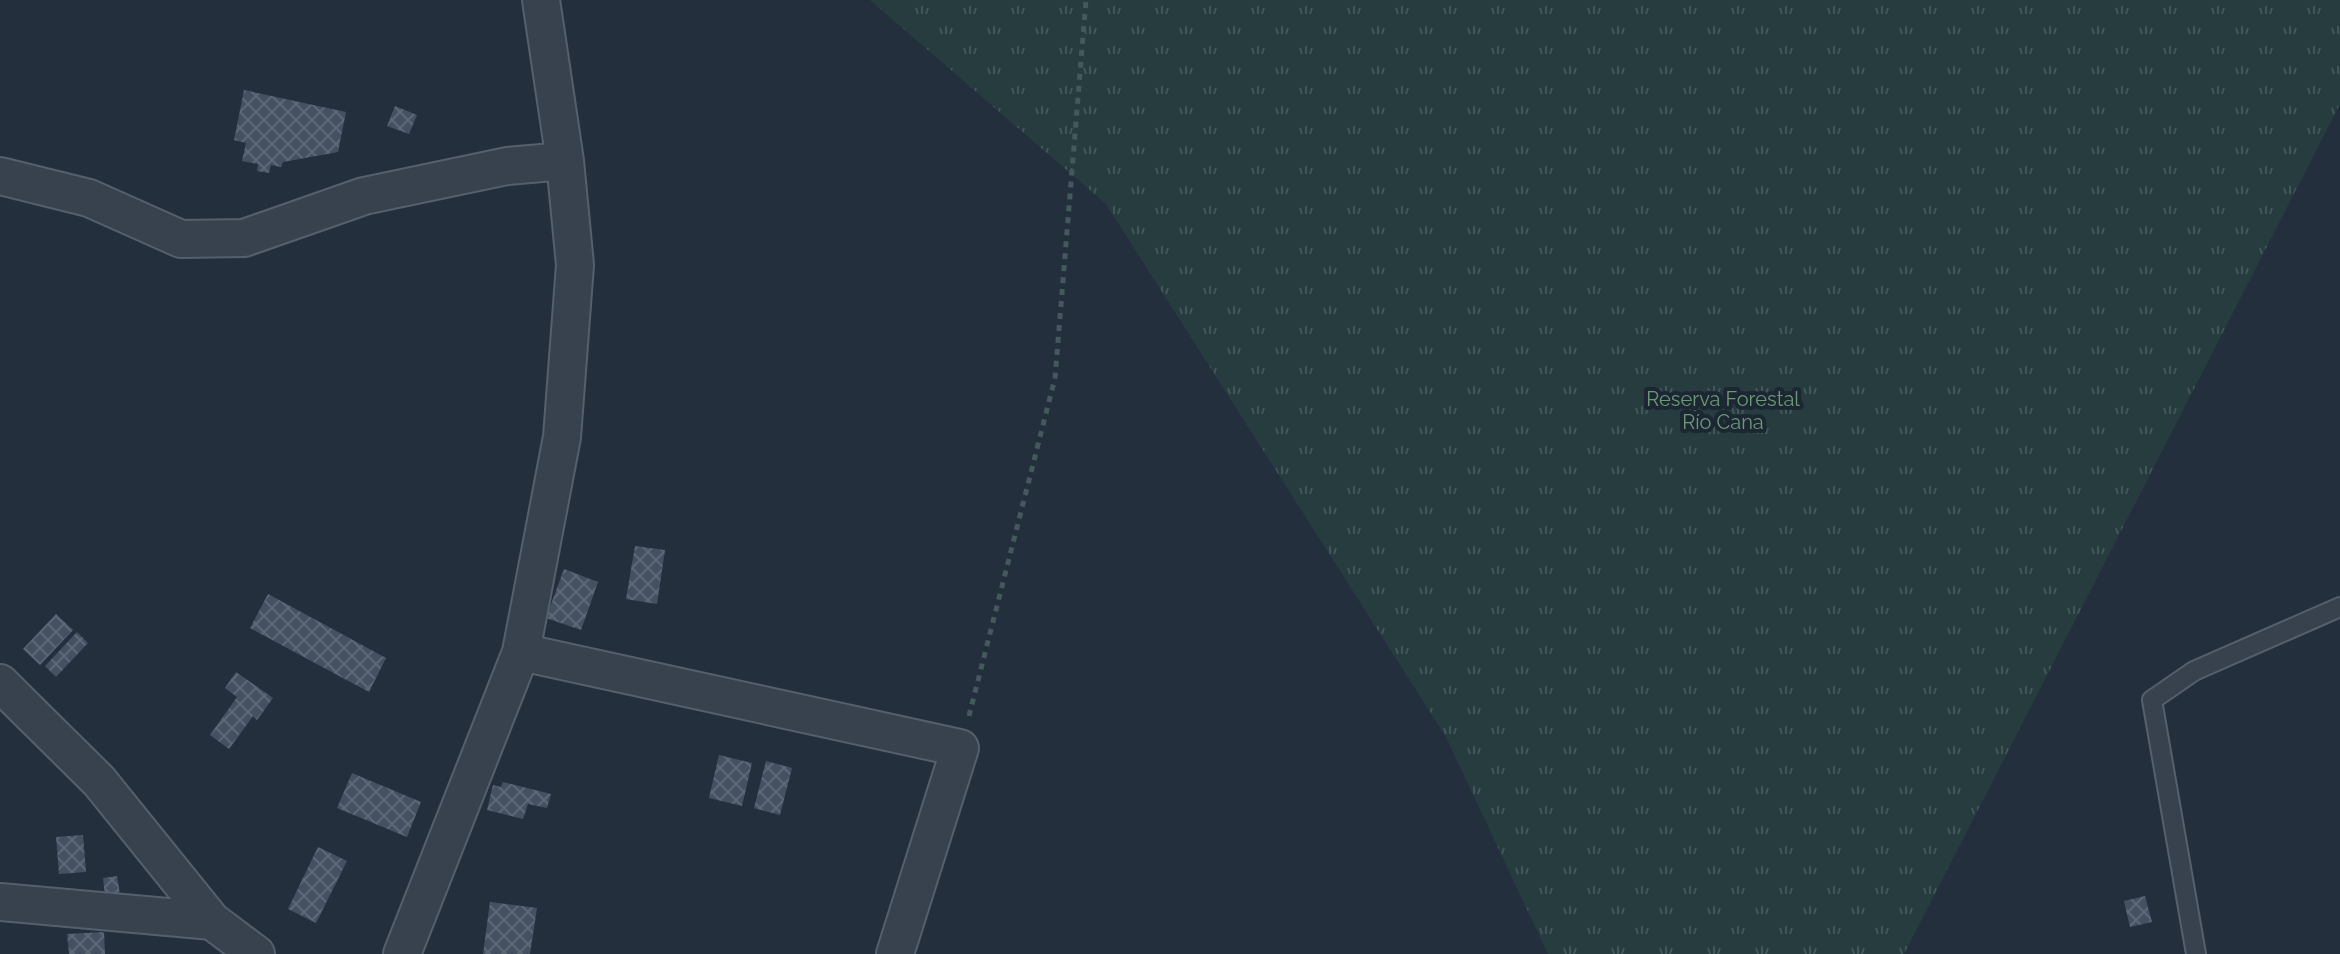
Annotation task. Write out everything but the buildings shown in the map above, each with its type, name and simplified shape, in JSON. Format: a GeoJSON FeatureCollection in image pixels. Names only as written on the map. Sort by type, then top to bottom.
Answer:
{"type":"FeatureCollection","features":[{"type":"Feature","properties":{"kind":"street"},"geometry":{"type":"LineString","coordinates":[[402,954],[521,652],[562,437],[575,265],[565,161],[541,0]]}},
{"type":"Feature","properties":{"kind":"street"},"geometry":{"type":"LineString","coordinates":[[0,176],[89,198],[181,239],[244,238],[364,196],[507,166],[565,161]]}},
{"type":"Feature","properties":{"kind":"street"},"geometry":{"type":"LineString","coordinates":[[521,652],[960,748],[895,954]]}},
{"type":"Feature","properties":{"kind":"street"},"geometry":{"type":"LineString","coordinates":[[0,683],[99,781],[212,921],[256,954]]}},
{"type":"Feature","properties":{"kind":"street"},"geometry":{"type":"LineString","coordinates":[[0,902],[212,921]]}},
{"type":"Feature","properties":{"kind":"lane"},"geometry":{"type":"LineString","coordinates":[[2196,954],[2152,700],[2194,671],[2340,607]]}},
{"type":"Feature","properties":{"kind":"path"},"geometry":{"type":"LineString","coordinates":[[960,748],[1055,378],[1086,0]]}},
{"type":"Feature","properties":{"kind":"green space","name":"Reserva Forestal Río Cana"},"geometry":{"type":"Polygon","coordinates":[[[870,0],[2340,0],[2340,104],[1904,954],[1548,954],[1446,737],[1106,204],[870,0]]]}}]}
